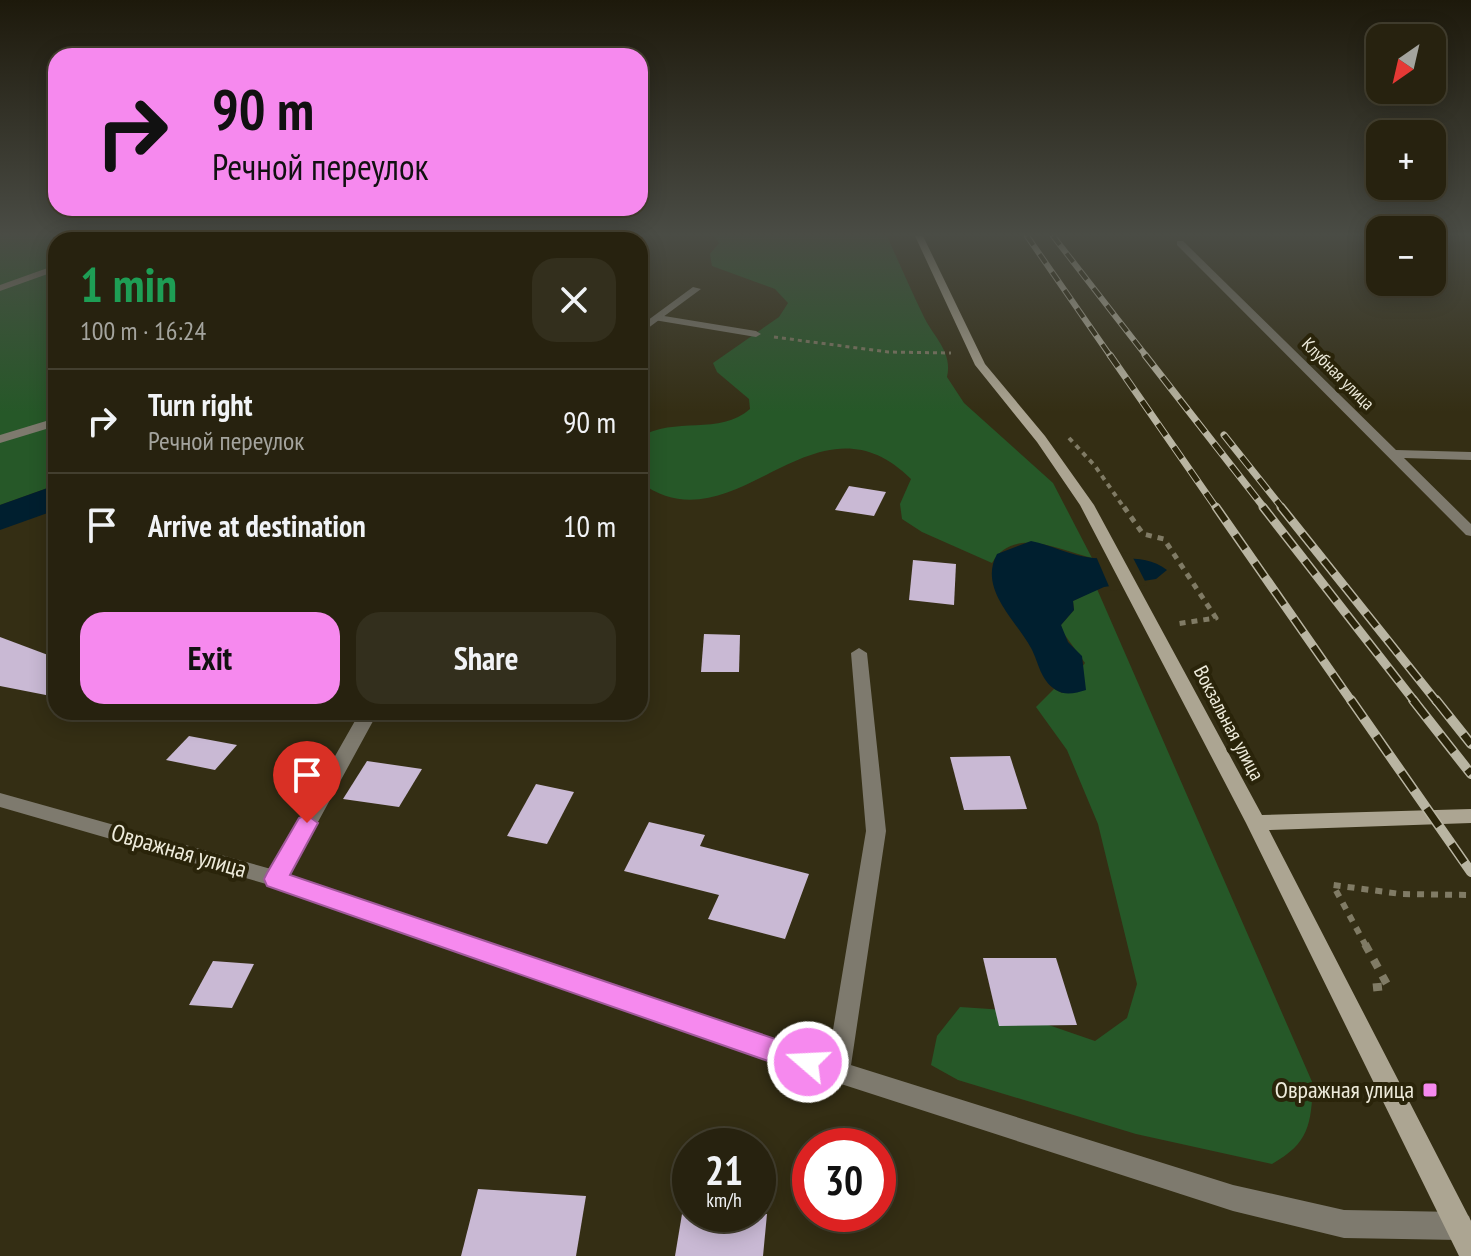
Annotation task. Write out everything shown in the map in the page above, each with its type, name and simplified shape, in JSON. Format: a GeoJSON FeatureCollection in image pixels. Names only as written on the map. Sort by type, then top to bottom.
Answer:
{"type":"FeatureCollection","features":[{"type":"Feature","properties":{"kind":"street"},"geometry":{"type":"LineString","coordinates":[[648,325],[689,295]]}},
{"type":"Feature","properties":{"kind":"street","name":"Вокзальная улица"},"geometry":{"type":"LineString","coordinates":[[947,295],[980,365],[1063,468],[1109,547],[1256,823],[1471,1250]]}},
{"type":"Feature","properties":{"kind":"street","name":"Клубная улица"},"geometry":{"type":"LineString","coordinates":[[1232,295],[1471,532]]}},
{"type":"Feature","properties":{"kind":"street"},"geometry":{"type":"LineString","coordinates":[[658,318],[756,334]]}},
{"type":"Feature","properties":{"kind":"street"},"geometry":{"type":"LineString","coordinates":[[0,439],[48,424]]}},
{"type":"Feature","properties":{"kind":"street"},"geometry":{"type":"LineString","coordinates":[[1393,454],[1471,456]]}},
{"type":"Feature","properties":{"kind":"street"},"geometry":{"type":"LineString","coordinates":[[838,1072],[876,831],[859,653]]}},
{"type":"Feature","properties":{"kind":"street"},"geometry":{"type":"LineString","coordinates":[[276,879],[365,720]]}},
{"type":"Feature","properties":{"kind":"street","name":"Овражная улица"},"geometry":{"type":"LineString","coordinates":[[0,800],[276,879],[838,1072],[1233,1198],[1344,1224],[1459,1226]]}},
{"type":"Feature","properties":{"kind":"street"},"geometry":{"type":"LineString","coordinates":[[1256,823],[1471,816]]}},
{"type":"Feature","properties":{"kind":"path"},"geometry":{"type":"LineString","coordinates":[[756,334],[858,349],[954,353]]}},
{"type":"Feature","properties":{"kind":"path"},"geometry":{"type":"LineString","coordinates":[[1065,432],[1095,466],[1143,534],[1164,539],[1216,618],[1173,625]]}},
{"type":"Feature","properties":{"kind":"path"},"geometry":{"type":"LineString","coordinates":[[1340,989],[1388,986],[1333,885],[1401,894],[1471,895]]}},
{"type":"Feature","properties":{"kind":"green space"},"geometry":{"type":"Polygon","coordinates":[[[0,295],[48,295],[48,488],[0,505],[0,295]]]}},
{"type":"Feature","properties":{"kind":"green space"},"geometry":{"type":"Polygon","coordinates":[[[780,295],[914,295],[945,352],[947,377],[964,403],[1053,483],[1092,558],[1053,546],[1025,543],[1001,552],[992,563],[922,532],[902,519],[900,504],[911,479],[875,454],[841,449],[807,456],[741,487],[708,498],[675,498],[648,486],[648,433],[667,428],[725,422],[750,409],[749,399],[717,372],[713,363],[779,317],[788,303],[780,295]]]}},
{"type":"Feature","properties":{"kind":"green space"},"geometry":{"type":"Polygon","coordinates":[[[1097,589],[1313,1084],[1306,1132],[1294,1148],[1272,1164],[1136,1134],[958,1080],[931,1065],[937,1036],[960,1007],[1005,1010],[1095,1041],[1127,1018],[1137,984],[1098,824],[1067,750],[1036,707],[1054,689],[1062,693],[1085,663],[1061,625],[1074,610],[1073,601],[1097,589]]]}},
{"type":"Feature","properties":{"kind":"water"},"geometry":{"type":"Polygon","coordinates":[[[48,488],[48,513],[0,530],[0,505],[48,488]]]}},
{"type":"Feature","properties":{"kind":"water"},"geometry":{"type":"Polygon","coordinates":[[[1031,541],[1085,557],[1141,559],[1167,570],[1156,579],[1104,587],[1073,601],[1074,610],[1061,625],[1068,642],[1082,656],[1086,690],[1067,693],[1051,686],[995,592],[992,567],[997,554],[1031,541]]]}},
{"type":"Feature","properties":{"kind":"pier"},"geometry":{"type":"Polygon","coordinates":[[[1095,554],[1131,554],[1147,585],[1111,591],[1095,554]]]}},
{"type":"Feature","properties":{"kind":"building"},"geometry":{"type":"Polygon","coordinates":[[[849,486],[886,492],[874,516],[835,510],[849,486]]]}},
{"type":"Feature","properties":{"kind":"building"},"geometry":{"type":"Polygon","coordinates":[[[913,560],[956,564],[954,605],[909,600],[913,560]]]}},
{"type":"Feature","properties":{"kind":"building"},"geometry":{"type":"Polygon","coordinates":[[[704,634],[740,635],[739,672],[701,672],[704,634]]]}},
{"type":"Feature","properties":{"kind":"building"},"geometry":{"type":"Polygon","coordinates":[[[0,637],[48,655],[48,695],[0,686],[0,637]]]}},
{"type":"Feature","properties":{"kind":"building"},"geometry":{"type":"Polygon","coordinates":[[[189,736],[237,745],[215,770],[166,760],[189,736]]]}},
{"type":"Feature","properties":{"kind":"building"},"geometry":{"type":"Polygon","coordinates":[[[1010,756],[1027,809],[964,810],[950,757],[1010,756]]]}},
{"type":"Feature","properties":{"kind":"building"},"geometry":{"type":"Polygon","coordinates":[[[367,761],[422,769],[399,807],[343,799],[367,761]]]}},
{"type":"Feature","properties":{"kind":"building"},"geometry":{"type":"Polygon","coordinates":[[[536,784],[574,792],[547,844],[507,836],[536,784]]]}},
{"type":"Feature","properties":{"kind":"building"},"geometry":{"type":"Polygon","coordinates":[[[649,822],[705,835],[700,846],[809,874],[785,939],[708,919],[719,895],[624,871],[649,822]]]}},
{"type":"Feature","properties":{"kind":"building"},"geometry":{"type":"Polygon","coordinates":[[[983,958],[1056,958],[1077,1025],[999,1026],[983,958]]]}},
{"type":"Feature","properties":{"kind":"building"},"geometry":{"type":"Polygon","coordinates":[[[213,961],[254,964],[232,1008],[189,1005],[213,961]]]}},
{"type":"Feature","properties":{"kind":"building"},"geometry":{"type":"Polygon","coordinates":[[[478,1189],[586,1196],[576,1256],[461,1256],[478,1189]]]}},
{"type":"Feature","properties":{"kind":"building"},"geometry":{"type":"Polygon","coordinates":[[[679,1232],[765,1232],[763,1256],[675,1256],[679,1232]]]}},
{"type":"Feature","properties":{"kind":"railway"},"geometry":{"type":"LineString","coordinates":[[1068,295],[1111,357]]}},
{"type":"Feature","properties":{"kind":"railway"},"geometry":{"type":"LineString","coordinates":[[1099,295],[1147,357]]}},
{"type":"Feature","properties":{"kind":"railway"},"geometry":{"type":"LineString","coordinates":[[1110,355],[1217,509]]}},
{"type":"Feature","properties":{"kind":"railway"},"geometry":{"type":"LineString","coordinates":[[1145,355],[1265,509]]}},
{"type":"Feature","properties":{"kind":"railway"},"geometry":{"type":"LineString","coordinates":[[1224,435],[1283,509]]}},
{"type":"Feature","properties":{"kind":"railway"},"geometry":{"type":"LineString","coordinates":[[1216,507],[1352,702]]}},
{"type":"Feature","properties":{"kind":"railway"},"geometry":{"type":"LineString","coordinates":[[1263,507],[1415,702]]}},
{"type":"Feature","properties":{"kind":"railway"},"geometry":{"type":"LineString","coordinates":[[1281,507],[1437,702]]}},
{"type":"Feature","properties":{"kind":"railway"},"geometry":{"type":"LineString","coordinates":[[1351,700],[1471,872]]}},
{"type":"Feature","properties":{"kind":"railway"},"geometry":{"type":"LineString","coordinates":[[1413,700],[1471,774]]}},
{"type":"Feature","properties":{"kind":"railway"},"geometry":{"type":"LineString","coordinates":[[1436,700],[1471,744]]}},
{"type":"Feature","properties":{"kind":"place","name":"Овражная улица"},"geometry":{"type":"Point","coordinates":[1430,1090]}},
{"type":"Feature","properties":{"kind":"route"},"geometry":{"type":"LineString","coordinates":[[307,823],[276,879],[808,1062]]}}]}
